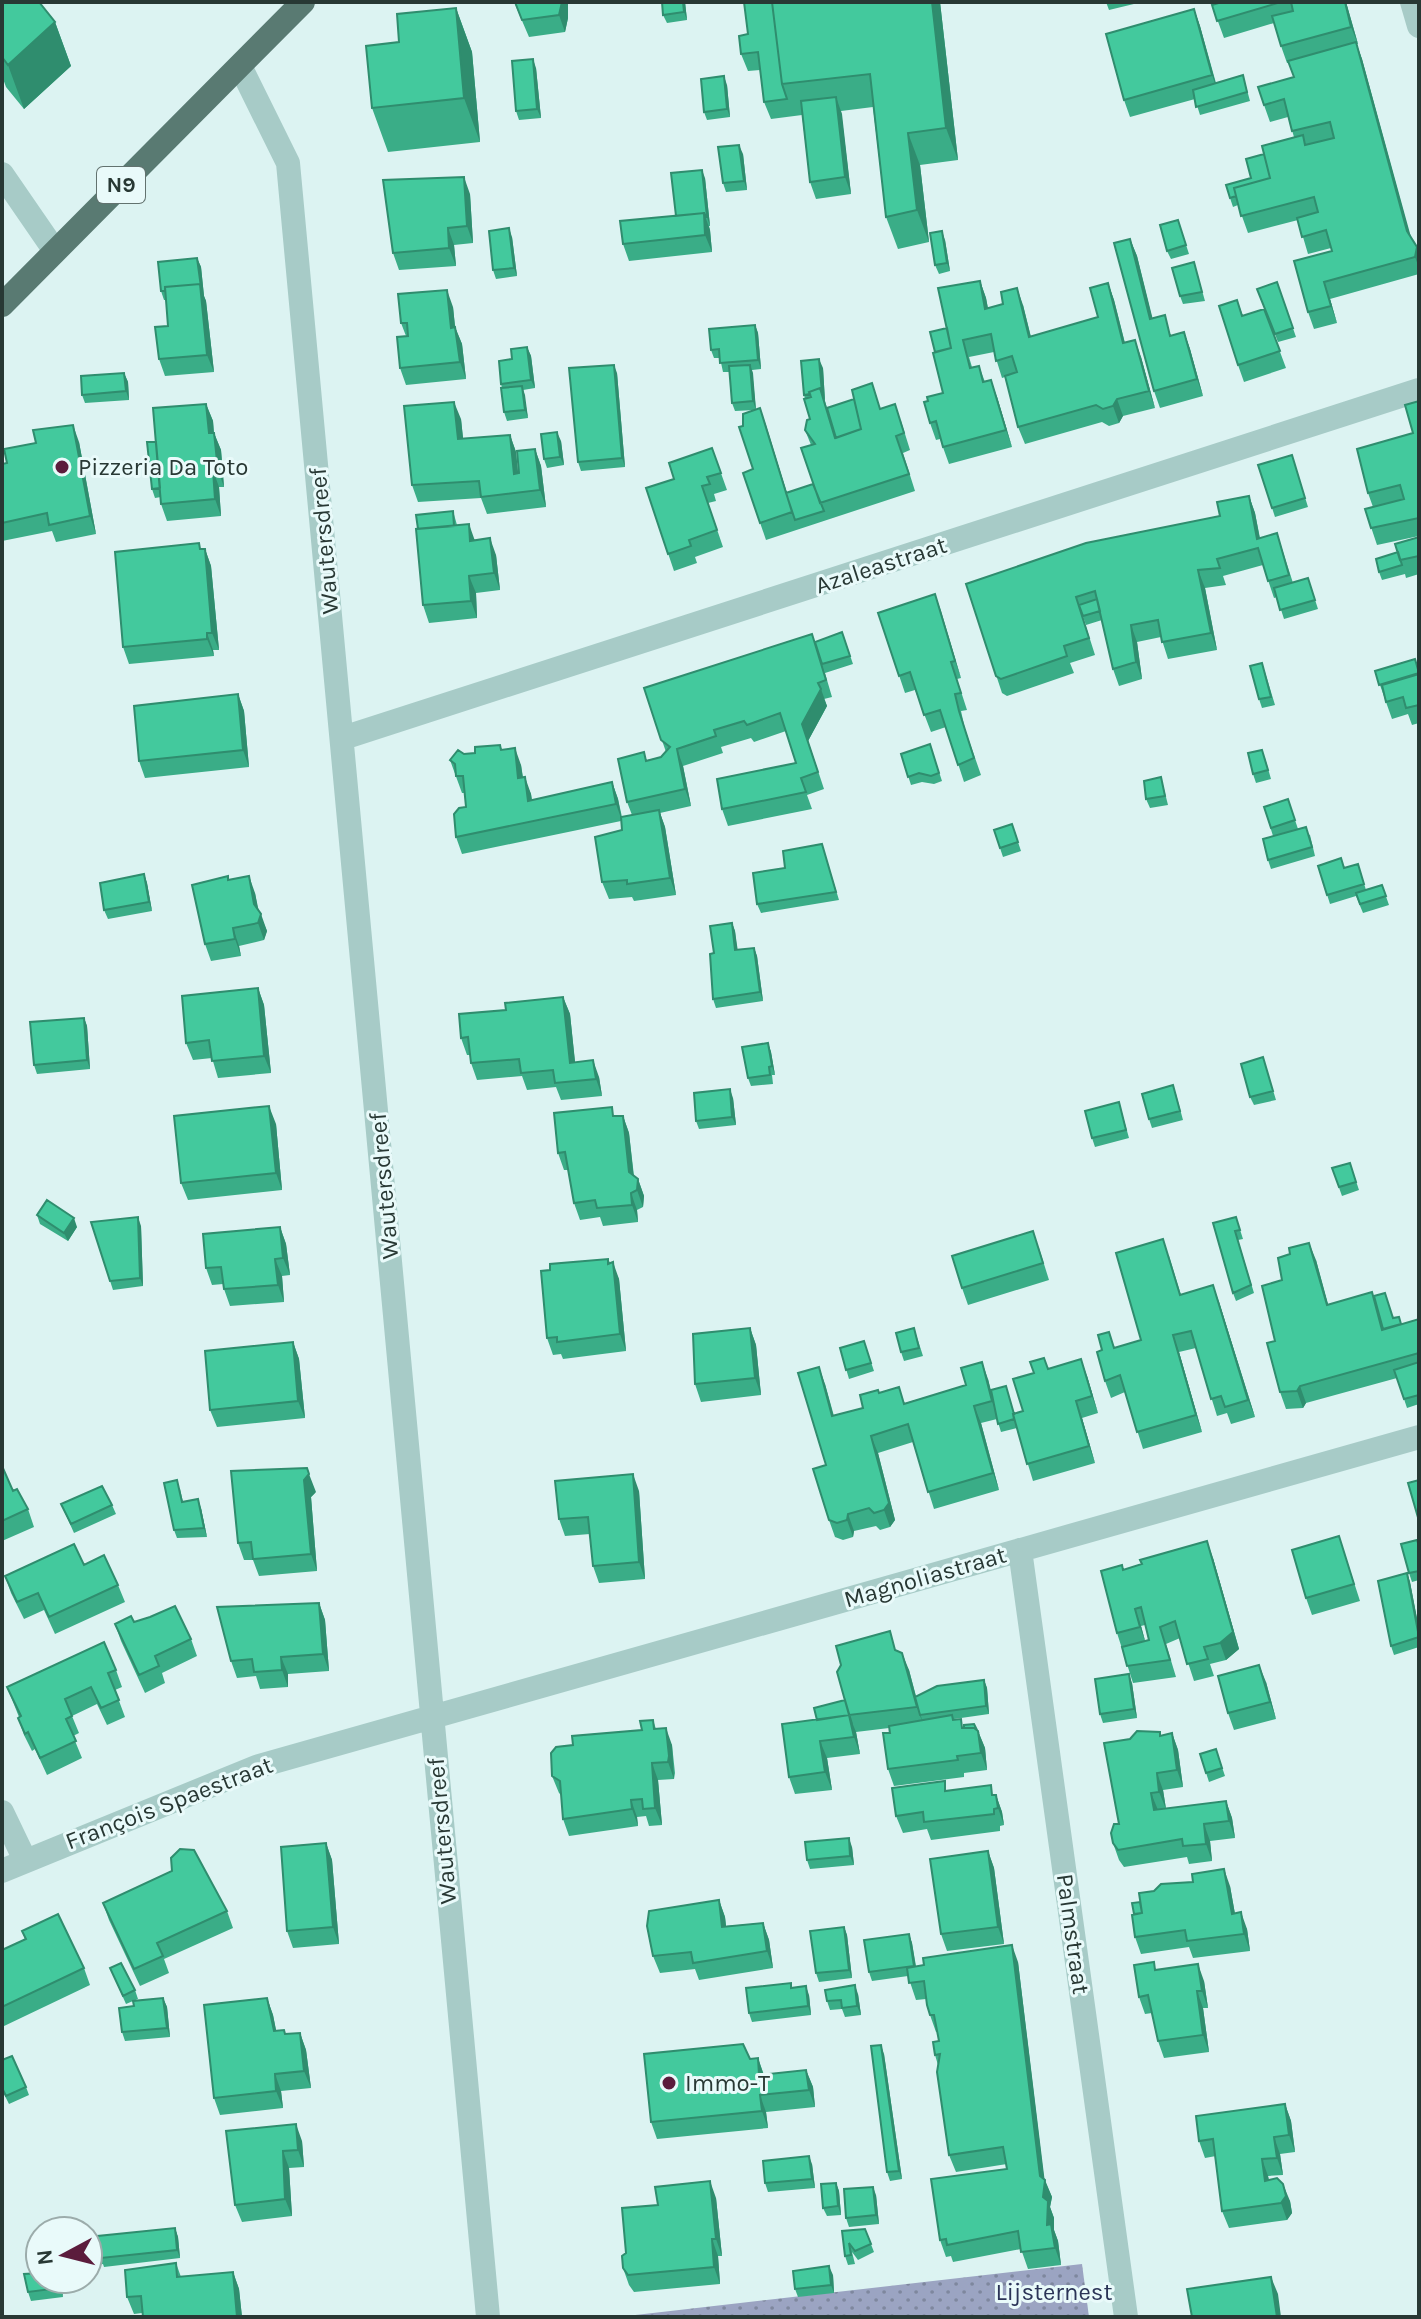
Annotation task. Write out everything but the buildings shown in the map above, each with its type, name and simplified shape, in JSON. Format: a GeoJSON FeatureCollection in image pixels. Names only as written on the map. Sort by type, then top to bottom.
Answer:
{"type":"FeatureCollection","features":[{"type":"Feature","properties":{"kind":"main road","name":"N9"},"geometry":{"type":"LineString","coordinates":[[2,305],[303,2]]}},
{"type":"Feature","properties":{"kind":"street"},"geometry":{"type":"LineString","coordinates":[[1412,2],[1419,26]]}},
{"type":"Feature","properties":{"kind":"street","name":"Wautersdreef"},"geometry":{"type":"LineString","coordinates":[[240,66],[288,163],[488,2317]]}},
{"type":"Feature","properties":{"kind":"street"},"geometry":{"type":"LineString","coordinates":[[2,174],[55,251]]}},
{"type":"Feature","properties":{"kind":"street","name":"Azaleastraat"},"geometry":{"type":"LineString","coordinates":[[343,738],[1419,390]]}},
{"type":"Feature","properties":{"kind":"street","name":"Magnoliastraat"},"geometry":{"type":"LineString","coordinates":[[432,1718],[1419,1437]]}},
{"type":"Feature","properties":{"kind":"street","name":"Palmstraat"},"geometry":{"type":"LineString","coordinates":[[1020,1550],[1126,2317]]}},
{"type":"Feature","properties":{"kind":"street","name":"François Spaestraat"},"geometry":{"type":"LineString","coordinates":[[2,1871],[256,1767],[432,1718]]}},
{"type":"Feature","properties":{"kind":"street"},"geometry":{"type":"LineString","coordinates":[[2,1812],[25,1860]]}},
{"type":"Feature","properties":{"kind":"green space","name":"Lijsternest"},"geometry":{"type":"Polygon","coordinates":[[[1082,2264],[1089,2317],[618,2317],[1082,2264]]]}},
{"type":"Feature","properties":{"kind":"place","name":"Pizzeria Da Toto"},"geometry":{"type":"Point","coordinates":[62,467]}},
{"type":"Feature","properties":{"kind":"place","name":"Immo-T"},"geometry":{"type":"Point","coordinates":[669,2083]}}]}
